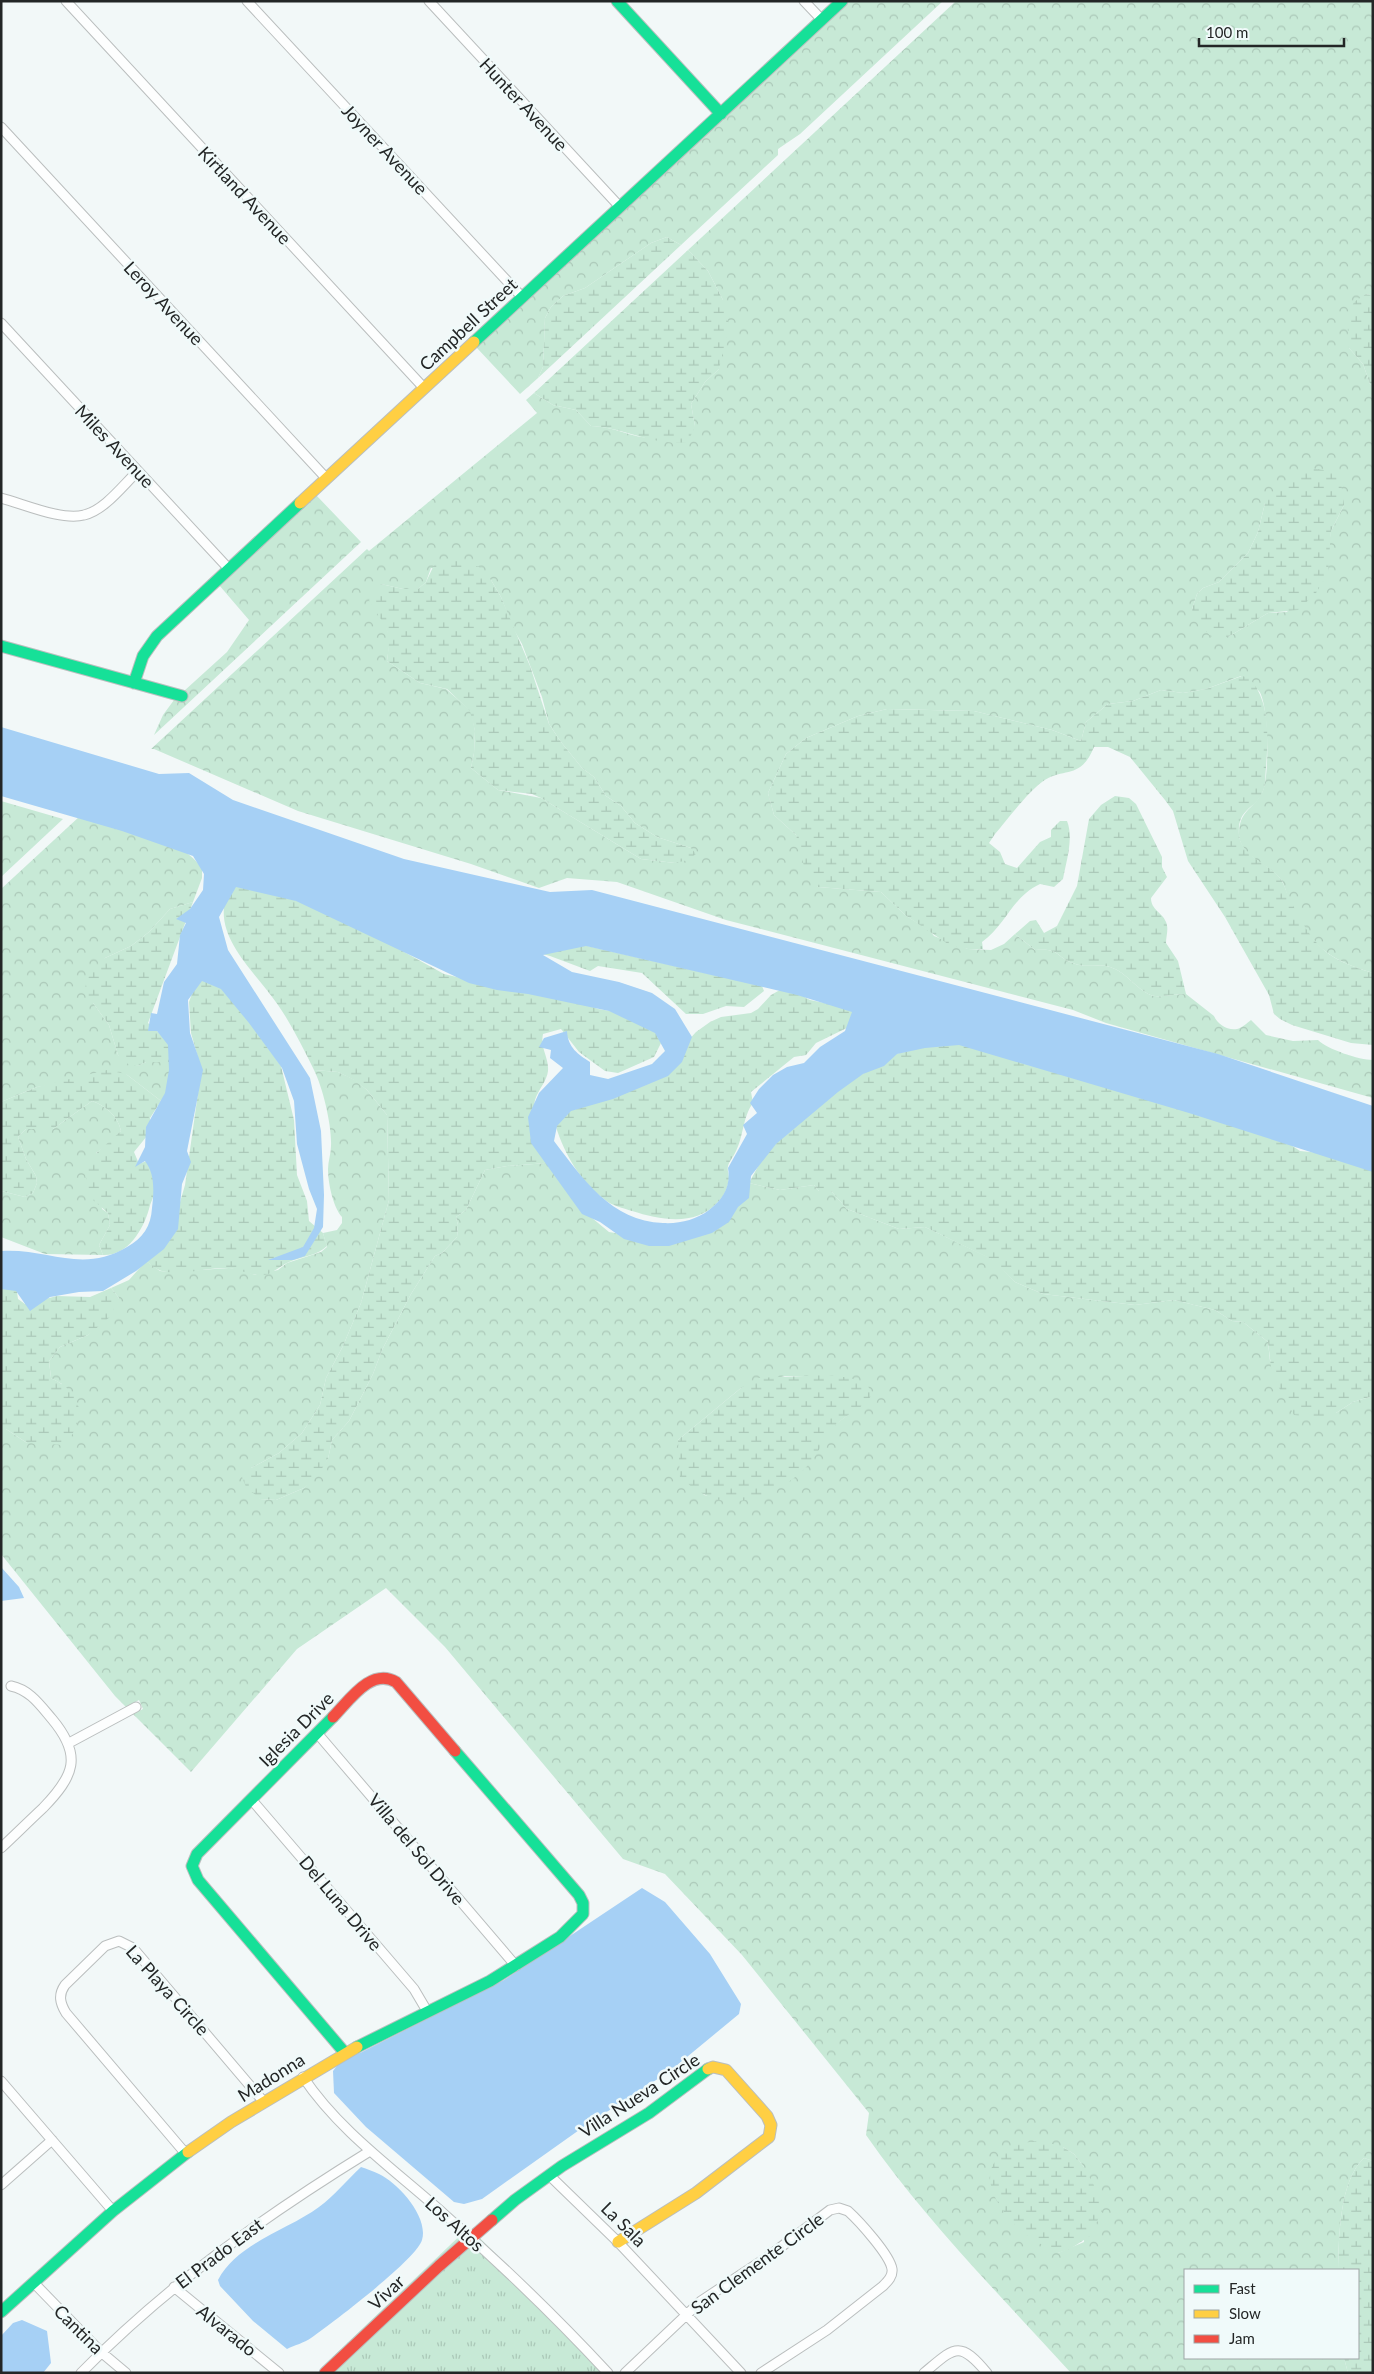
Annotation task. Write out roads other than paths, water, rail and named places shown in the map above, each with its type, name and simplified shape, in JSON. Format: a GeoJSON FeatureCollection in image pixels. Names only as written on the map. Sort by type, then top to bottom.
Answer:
{"type":"FeatureCollection","features":[{"type":"Feature","properties":{"kind":"street","name":"Kirtland Avenue"},"geometry":{"type":"LineString","coordinates":[[66,1],[424,388]]}},
{"type":"Feature","properties":{"kind":"street","name":"Joyner Avenue"},"geometry":{"type":"LineString","coordinates":[[247,1],[522,298]]}},
{"type":"Feature","properties":{"kind":"street","name":"Hunter Avenue"},"geometry":{"type":"LineString","coordinates":[[429,1],[620,207]]}},
{"type":"Feature","properties":{"kind":"street"},"geometry":{"type":"LineString","coordinates":[[617,1],[721,114]]}},
{"type":"Feature","properties":{"kind":"street"},"geometry":{"type":"LineString","coordinates":[[804,1],[822,20]]}},
{"type":"Feature","properties":{"kind":"street","name":"Campbell Street"},"geometry":{"type":"LineString","coordinates":[[134,683],[143,656],[149,645],[326,478],[842,1]]}},
{"type":"Feature","properties":{"kind":"street","name":"Leroy Avenue"},"geometry":{"type":"LineString","coordinates":[[1,127],[326,478]]}},
{"type":"Feature","properties":{"kind":"street","name":"Miles Avenue"},"geometry":{"type":"LineString","coordinates":[[1,323],[229,569]]}},
{"type":"Feature","properties":{"kind":"street"},"geometry":{"type":"LineString","coordinates":[[1,498],[70,517],[86,515],[99,507],[138,471]]}},
{"type":"Feature","properties":{"kind":"street"},"geometry":{"type":"LineString","coordinates":[[1,646],[182,696]]}},
{"type":"Feature","properties":{"kind":"street","name":"Iglesia Drive"},"geometry":{"type":"LineString","coordinates":[[345,2053],[194,1874],[193,1862],[197,1854],[369,1681],[379,1677],[394,1680],[579,1895],[583,1902],[584,1911]]}},
{"type":"Feature","properties":{"kind":"street"},"geometry":{"type":"LineString","coordinates":[[1,1848],[63,1786],[71,1767],[69,1743],[59,1728],[29,1693],[11,1686]]}},
{"type":"Feature","properties":{"kind":"street"},"geometry":{"type":"LineString","coordinates":[[69,1743],[136,1707]]}},
{"type":"Feature","properties":{"kind":"street","name":"Villa del Sol Drive"},"geometry":{"type":"LineString","coordinates":[[317,1733],[516,1966]]}},
{"type":"Feature","properties":{"kind":"street","name":"Del Luna Drive"},"geometry":{"type":"LineString","coordinates":[[251,1799],[414,1989],[427,2011]]}},
{"type":"Feature","properties":{"kind":"street","name":"Madonna"},"geometry":{"type":"LineString","coordinates":[[1,2312],[113,2211],[186,2154],[302,2077],[345,2053],[490,1981],[516,1966],[570,1929],[578,1922],[584,1911]]}},
{"type":"Feature","properties":{"kind":"street","name":"La Playa Circle"},"geometry":{"type":"LineString","coordinates":[[186,2154],[66,2013],[61,2002],[61,1992],[66,1985],[105,1946],[119,1941],[133,1948],[263,2102]]}},
{"type":"Feature","properties":{"kind":"street","name":"Villa Nueva Circle"},"geometry":{"type":"LineString","coordinates":[[549,2175],[648,2113],[707,2070],[718,2067],[731,2073],[767,2116],[771,2125],[769,2137],[696,2193],[618,2242]]}},
{"type":"Feature","properties":{"kind":"street","name":"Los Altos"},"geometry":{"type":"LineString","coordinates":[[302,2077],[330,2113],[370,2151],[471,2238],[548,2311],[608,2373]]}},
{"type":"Feature","properties":{"kind":"street"},"geometry":{"type":"LineString","coordinates":[[1,2081],[113,2211]]}},
{"type":"Feature","properties":{"kind":"street"},"geometry":{"type":"LineString","coordinates":[[1,2185],[52,2140]]}},
{"type":"Feature","properties":{"kind":"street","name":"El Prado East"},"geometry":{"type":"LineString","coordinates":[[81,2373],[101,2352],[174,2287],[259,2222],[370,2151]]}},
{"type":"Feature","properties":{"kind":"street"},"geometry":{"type":"LineString","coordinates":[[471,2238],[549,2175]]}},
{"type":"Feature","properties":{"kind":"street","name":"La Sala"},"geometry":{"type":"LineString","coordinates":[[549,2175],[618,2242],[741,2373]]}},
{"type":"Feature","properties":{"kind":"street","name":"San Clemente Circle"},"geometry":{"type":"LineString","coordinates":[[625,2373],[708,2296],[769,2256],[825,2213],[834,2209],[848,2211],[888,2258],[892,2270],[890,2278],[883,2286],[827,2330],[761,2373]]}},
{"type":"Feature","properties":{"kind":"street","name":"Vivar"},"geometry":{"type":"LineString","coordinates":[[330,2371],[471,2238]]}},
{"type":"Feature","properties":{"kind":"street","name":"Cantina"},"geometry":{"type":"LineString","coordinates":[[34,2283],[101,2352],[126,2373]]}},
{"type":"Feature","properties":{"kind":"street","name":"Alvarado"},"geometry":{"type":"LineString","coordinates":[[174,2287],[279,2373]]}},
{"type":"Feature","properties":{"kind":"street"},"geometry":{"type":"LineString","coordinates":[[924,2373],[947,2354],[960,2351],[970,2354],[987,2373]]}},
{"type":"Feature","properties":{"kind":"water"},"geometry":{"type":"Polygon","coordinates":[[[1,727],[159,774],[189,773],[233,800],[404,859],[550,892],[592,890],[1218,1054],[1373,1106],[1373,1172],[1189,1113],[959,1045],[925,1048],[897,1054],[884,1066],[863,1074],[838,1092],[776,1144],[751,1176],[749,1198],[738,1207],[729,1222],[712,1233],[669,1246],[649,1246],[624,1239],[600,1222],[582,1214],[531,1143],[528,1117],[539,1093],[563,1068],[550,1058],[551,1050],[539,1047],[544,1038],[567,1031],[569,1042],[578,1053],[590,1062],[590,1075],[608,1079],[652,1064],[665,1051],[655,1033],[609,1011],[469,983],[296,901],[236,887],[219,917],[228,950],[310,1078],[321,1131],[324,1195],[323,1227],[305,1256],[293,1260],[268,1260],[303,1247],[314,1228],[317,1209],[309,1189],[297,1144],[294,1101],[282,1068],[249,1023],[221,989],[202,981],[188,1000],[190,1033],[203,1070],[187,1151],[191,1162],[182,1184],[178,1229],[164,1249],[136,1271],[103,1291],[79,1292],[50,1297],[30,1311],[16,1291],[1,1289],[1,1251],[18,1251],[65,1258],[95,1259],[111,1255],[127,1247],[138,1240],[148,1226],[153,1202],[151,1171],[145,1161],[135,1167],[145,1147],[146,1127],[165,1093],[169,1070],[168,1045],[157,1031],[148,1031],[151,1013],[157,1014],[164,982],[177,964],[180,935],[186,923],[176,919],[190,909],[203,890],[204,874],[193,856],[122,831],[1,796],[1,727]],[[586,946],[543,955],[572,972],[619,982],[652,993],[675,1009],[692,1037],[682,1062],[668,1076],[613,1099],[571,1111],[557,1126],[554,1141],[576,1170],[600,1196],[628,1215],[645,1220],[669,1223],[687,1221],[704,1213],[719,1201],[725,1191],[729,1174],[728,1168],[747,1134],[743,1125],[757,1113],[750,1103],[759,1089],[773,1075],[787,1067],[804,1063],[820,1047],[845,1031],[852,1012],[797,995],[586,946]]]}},
{"type":"Feature","properties":{"kind":"water"},"geometry":{"type":"Polygon","coordinates":[[[1,1567],[19,1587],[24,1598],[1,1601],[1,1567]]]}},
{"type":"Feature","properties":{"kind":"water"},"geometry":{"type":"Polygon","coordinates":[[[642,1888],[665,1902],[710,1954],[741,2004],[739,2014],[670,2071],[582,2128],[482,2199],[464,2204],[454,2202],[366,2127],[334,2093],[333,2071],[345,2055],[360,2053],[504,1980],[642,1888]]]}},
{"type":"Feature","properties":{"kind":"water"},"geometry":{"type":"Polygon","coordinates":[[[361,2167],[387,2178],[403,2193],[421,2221],[422,2240],[417,2249],[390,2276],[354,2306],[311,2338],[287,2349],[253,2321],[220,2286],[218,2280],[237,2256],[264,2238],[319,2207],[361,2167]]]}},
{"type":"Feature","properties":{"kind":"water"},"geometry":{"type":"Polygon","coordinates":[[[22,2320],[47,2331],[51,2363],[43,2373],[1,2373],[1,2336],[13,2323],[22,2320]]]}}]}
